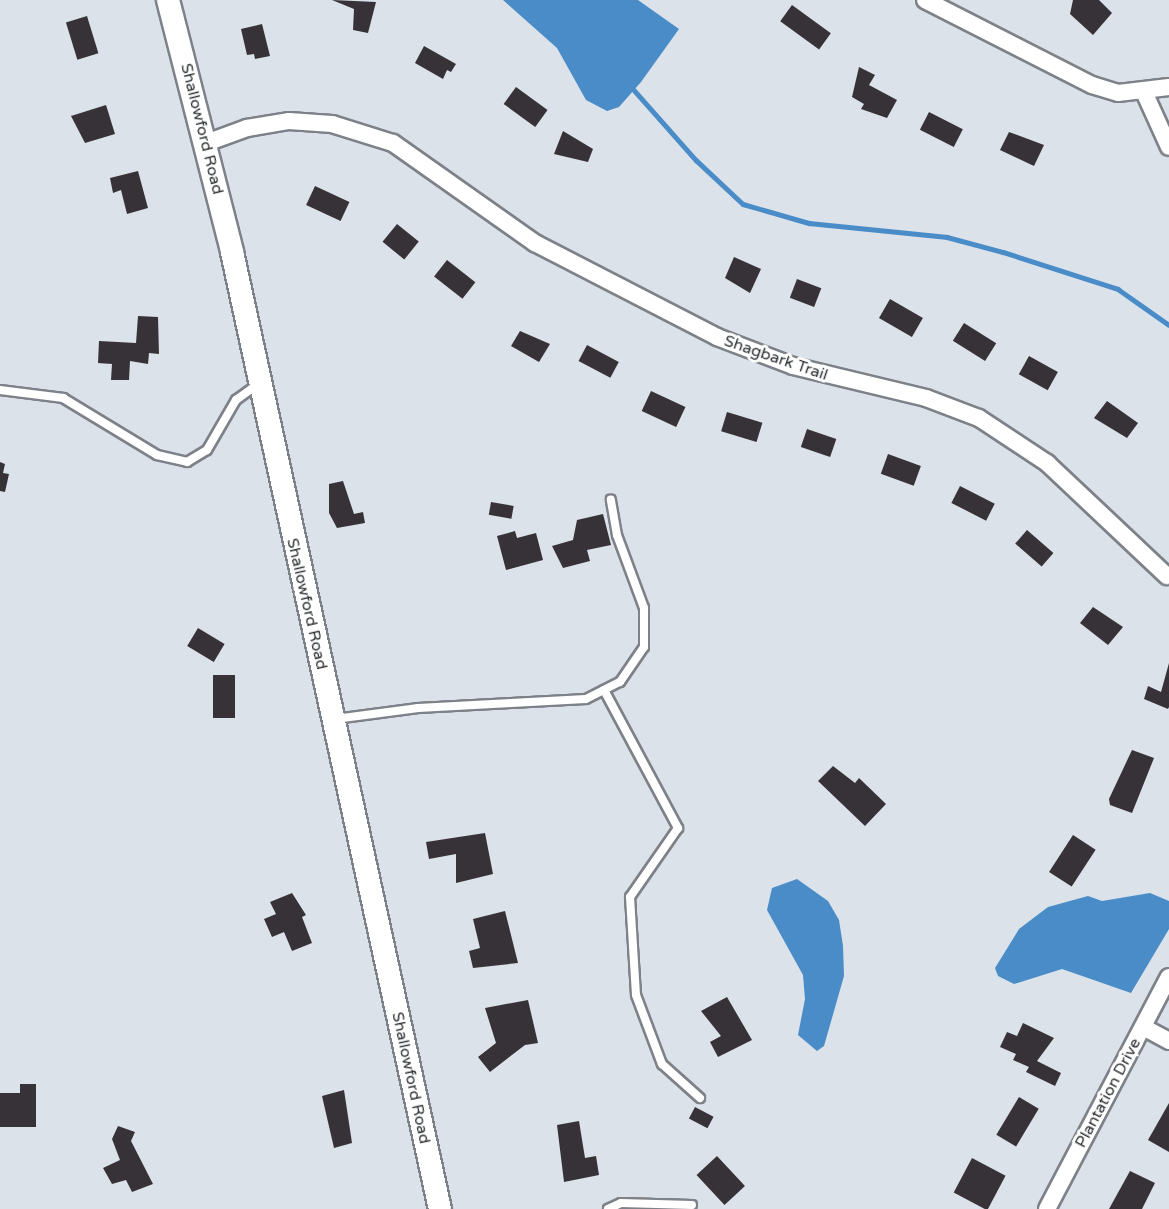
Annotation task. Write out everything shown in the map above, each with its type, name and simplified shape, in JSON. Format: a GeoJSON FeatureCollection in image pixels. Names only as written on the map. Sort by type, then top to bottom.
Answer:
{"type":"FeatureCollection","features":[{"type":"Feature","properties":{"kind":"street","name":"Shallowford Road"},"geometry":{"type":"LineString","coordinates":[[168,0],[206,143],[257,385],[440,1209]]}},
{"type":"Feature","properties":{"kind":"street"},"geometry":{"type":"LineString","coordinates":[[925,0],[1092,85],[1145,94],[1169,87]]}},
{"type":"Feature","properties":{"kind":"street"},"geometry":{"type":"LineString","coordinates":[[1145,94],[1169,147]]}},
{"type":"Feature","properties":{"kind":"street","name":"Shagbark Trail"},"geometry":{"type":"LineString","coordinates":[[206,143],[247,128],[289,121],[332,124],[377,136],[415,156],[535,243],[717,337],[792,366],[926,398],[979,418],[1047,463],[1167,576]]}},
{"type":"Feature","properties":{"kind":"street","name":"Plantation Drive"},"geometry":{"type":"LineString","coordinates":[[1047,1209],[1169,977]]}},
{"type":"Feature","properties":{"kind":"street"},"geometry":{"type":"LineString","coordinates":[[1143,1027],[1169,1041]]}},
{"type":"Feature","properties":{"kind":"lane"},"geometry":{"type":"LineString","coordinates":[[0,390],[63,398],[158,455],[187,462],[207,450],[236,400],[257,385]]}},
{"type":"Feature","properties":{"kind":"lane"},"geometry":{"type":"LineString","coordinates":[[332,719],[586,699],[620,682],[644,647],[644,608],[617,535],[611,500]]}},
{"type":"Feature","properties":{"kind":"lane"},"geometry":{"type":"LineString","coordinates":[[604,690],[678,828],[630,897],[636,995],[662,1064],[700,1098]]}},
{"type":"Feature","properties":{"kind":"lane"},"geometry":{"type":"LineString","coordinates":[[608,1209],[627,1203],[692,1205]]}},
{"type":"Feature","properties":{"kind":"water"},"geometry":{"type":"Polygon","coordinates":[[[503,0],[638,0],[679,29],[641,82],[619,107],[607,111],[586,100],[557,48],[503,0]]]}},
{"type":"Feature","properties":{"kind":"water"},"geometry":{"type":"Polygon","coordinates":[[[797,879],[828,901],[839,920],[843,946],[844,976],[824,1046],[817,1051],[798,1035],[805,999],[803,975],[767,910],[772,888],[797,879]]]}},
{"type":"Feature","properties":{"kind":"water"},"geometry":{"type":"Polygon","coordinates":[[[1150,893],[1169,901],[1169,929],[1131,993],[1062,969],[1014,984],[998,976],[995,968],[1019,929],[1048,907],[1088,896],[1102,901],[1150,893]]]}},
{"type":"Feature","properties":{"kind":"building"},"geometry":{"type":"Polygon","coordinates":[[[332,0],[376,2],[368,33],[353,30],[354,9],[332,0]]]}},
{"type":"Feature","properties":{"kind":"building"},"geometry":{"type":"Polygon","coordinates":[[[1073,0],[1099,0],[1112,13],[1093,35],[1070,14],[1073,0]]]}},
{"type":"Feature","properties":{"kind":"building"},"geometry":{"type":"Polygon","coordinates":[[[792,5],[831,33],[819,49],[780,21],[792,5]]]}},
{"type":"Feature","properties":{"kind":"building"},"geometry":{"type":"Polygon","coordinates":[[[87,16],[98,53],[77,60],[66,22],[87,16]]]}},
{"type":"Feature","properties":{"kind":"building"},"geometry":{"type":"Polygon","coordinates":[[[262,24],[270,56],[255,59],[254,54],[247,55],[241,29],[262,24]]]}},
{"type":"Feature","properties":{"kind":"building"},"geometry":{"type":"Polygon","coordinates":[[[424,46],[456,64],[451,72],[447,70],[443,79],[415,63],[424,46]]]}},
{"type":"Feature","properties":{"kind":"building"},"geometry":{"type":"Polygon","coordinates":[[[859,67],[875,75],[869,85],[897,100],[887,118],[861,109],[864,104],[852,97],[859,67]]]}},
{"type":"Feature","properties":{"kind":"building"},"geometry":{"type":"Polygon","coordinates":[[[516,87],[548,110],[535,127],[504,104],[516,87]]]}},
{"type":"Feature","properties":{"kind":"building"},"geometry":{"type":"Polygon","coordinates":[[[106,105],[115,134],[85,143],[71,116],[106,105]]]}},
{"type":"Feature","properties":{"kind":"building"},"geometry":{"type":"Polygon","coordinates":[[[929,112],[963,129],[954,147],[920,130],[929,112]]]}},
{"type":"Feature","properties":{"kind":"building"},"geometry":{"type":"Polygon","coordinates":[[[563,131],[593,149],[588,162],[554,154],[563,131]]]}},
{"type":"Feature","properties":{"kind":"building"},"geometry":{"type":"Polygon","coordinates":[[[1009,132],[1044,145],[1034,166],[1000,150],[1009,132]]]}},
{"type":"Feature","properties":{"kind":"building"},"geometry":{"type":"Polygon","coordinates":[[[138,171],[148,208],[127,214],[121,190],[113,193],[110,178],[138,171]]]}},
{"type":"Feature","properties":{"kind":"building"},"geometry":{"type":"Polygon","coordinates":[[[315,186],[349,202],[341,221],[306,205],[315,186]]]}},
{"type":"Feature","properties":{"kind":"building"},"geometry":{"type":"Polygon","coordinates":[[[397,224],[419,242],[404,259],[383,242],[397,224]]]}},
{"type":"Feature","properties":{"kind":"building"},"geometry":{"type":"Polygon","coordinates":[[[734,257],[761,269],[750,293],[725,278],[734,257]]]}},
{"type":"Feature","properties":{"kind":"building"},"geometry":{"type":"Polygon","coordinates":[[[447,260],[475,282],[462,299],[434,277],[447,260]]]}},
{"type":"Feature","properties":{"kind":"building"},"geometry":{"type":"Polygon","coordinates":[[[797,279],[821,288],[814,307],[790,298],[797,279]]]}},
{"type":"Feature","properties":{"kind":"building"},"geometry":{"type":"Polygon","coordinates":[[[890,299],[923,318],[912,337],[879,318],[890,299]]]}},
{"type":"Feature","properties":{"kind":"building"},"geometry":{"type":"Polygon","coordinates":[[[138,316],[158,317],[159,354],[149,353],[148,364],[130,361],[129,380],[111,380],[112,364],[98,363],[99,341],[136,343],[138,316]]]}},
{"type":"Feature","properties":{"kind":"building"},"geometry":{"type":"Polygon","coordinates":[[[964,323],[996,343],[985,361],[953,341],[964,323]]]}},
{"type":"Feature","properties":{"kind":"building"},"geometry":{"type":"Polygon","coordinates":[[[520,331],[550,344],[539,362],[511,346],[520,331]]]}},
{"type":"Feature","properties":{"kind":"building"},"geometry":{"type":"Polygon","coordinates":[[[587,345],[619,362],[610,378],[579,361],[587,345]]]}},
{"type":"Feature","properties":{"kind":"building"},"geometry":{"type":"Polygon","coordinates":[[[1029,356],[1058,372],[1048,390],[1019,374],[1029,356]]]}},
{"type":"Feature","properties":{"kind":"building"},"geometry":{"type":"Polygon","coordinates":[[[651,391],[685,407],[676,427],[642,411],[651,391]]]}},
{"type":"Feature","properties":{"kind":"building"},"geometry":{"type":"Polygon","coordinates":[[[1107,401],[1138,423],[1127,438],[1094,418],[1107,401]]]}},
{"type":"Feature","properties":{"kind":"building"},"geometry":{"type":"Polygon","coordinates":[[[727,412],[762,423],[757,442],[721,431],[727,412]]]}},
{"type":"Feature","properties":{"kind":"building"},"geometry":{"type":"Polygon","coordinates":[[[807,429],[836,439],[830,457],[801,447],[807,429]]]}},
{"type":"Feature","properties":{"kind":"building"},"geometry":{"type":"Polygon","coordinates":[[[888,454],[921,466],[914,486],[881,474],[888,454]]]}},
{"type":"Feature","properties":{"kind":"building"},"geometry":{"type":"Polygon","coordinates":[[[0,462],[5,464],[3,473],[9,474],[5,492],[0,491],[0,462]]]}},
{"type":"Feature","properties":{"kind":"building"},"geometry":{"type":"Polygon","coordinates":[[[343,481],[354,514],[363,512],[365,523],[337,528],[329,513],[329,484],[343,481]]]}},
{"type":"Feature","properties":{"kind":"building"},"geometry":{"type":"Polygon","coordinates":[[[960,486],[995,504],[986,521],[951,503],[960,486]]]}},
{"type":"Feature","properties":{"kind":"building"},"geometry":{"type":"Polygon","coordinates":[[[491,502],[514,506],[511,519],[489,515],[491,502]]]}},
{"type":"Feature","properties":{"kind":"building"},"geometry":{"type":"Polygon","coordinates":[[[603,514],[611,545],[587,550],[590,561],[563,568],[552,546],[573,540],[577,520],[603,514]]]}},
{"type":"Feature","properties":{"kind":"building"},"geometry":{"type":"Polygon","coordinates":[[[1027,530],[1053,553],[1042,567],[1015,544],[1027,530]]]}},
{"type":"Feature","properties":{"kind":"building"},"geometry":{"type":"Polygon","coordinates":[[[515,531],[517,538],[536,533],[543,560],[506,570],[497,536],[515,531]]]}},
{"type":"Feature","properties":{"kind":"building"},"geometry":{"type":"Polygon","coordinates":[[[1093,607],[1123,627],[1108,645],[1080,623],[1093,607]]]}},
{"type":"Feature","properties":{"kind":"building"},"geometry":{"type":"Polygon","coordinates":[[[198,628],[225,644],[214,662],[187,646],[198,628]]]}},
{"type":"Feature","properties":{"kind":"building"},"geometry":{"type":"Polygon","coordinates":[[[1169,663],[1168,709],[1144,699],[1148,686],[1161,692],[1169,663]]]}},
{"type":"Feature","properties":{"kind":"building"},"geometry":{"type":"Polygon","coordinates":[[[213,675],[235,675],[235,718],[213,718],[213,675]]]}},
{"type":"Feature","properties":{"kind":"building"},"geometry":{"type":"Polygon","coordinates":[[[1132,750],[1154,758],[1132,813],[1110,805],[1109,799],[1132,750]]]}},
{"type":"Feature","properties":{"kind":"building"},"geometry":{"type":"Polygon","coordinates":[[[833,766],[855,783],[859,778],[886,804],[865,826],[818,781],[833,766]]]}},
{"type":"Feature","properties":{"kind":"building"},"geometry":{"type":"Polygon","coordinates":[[[485,833],[493,874],[456,883],[456,854],[429,859],[426,842],[485,833]]]}},
{"type":"Feature","properties":{"kind":"building"},"geometry":{"type":"Polygon","coordinates":[[[1073,835],[1096,850],[1072,887],[1049,872],[1073,835]]]}},
{"type":"Feature","properties":{"kind":"building"},"geometry":{"type":"Polygon","coordinates":[[[292,893],[306,915],[302,917],[312,943],[292,951],[284,932],[272,937],[264,919],[276,914],[270,902],[292,893]]]}},
{"type":"Feature","properties":{"kind":"building"},"geometry":{"type":"Polygon","coordinates":[[[505,911],[518,963],[473,968],[469,951],[480,948],[473,919],[505,911]]]}},
{"type":"Feature","properties":{"kind":"building"},"geometry":{"type":"Polygon","coordinates":[[[727,997],[752,1040],[718,1057],[710,1042],[721,1036],[701,1011],[727,997]]]}},
{"type":"Feature","properties":{"kind":"building"},"geometry":{"type":"Polygon","coordinates":[[[528,1000],[538,1043],[525,1045],[490,1072],[478,1057],[496,1043],[485,1008],[528,1000]]]}},
{"type":"Feature","properties":{"kind":"building"},"geometry":{"type":"Polygon","coordinates":[[[1023,1023],[1054,1038],[1037,1061],[1061,1073],[1055,1086],[1026,1072],[1029,1067],[1013,1060],[1016,1054],[1000,1047],[1007,1032],[1017,1036],[1023,1023]]]}},
{"type":"Feature","properties":{"kind":"building"},"geometry":{"type":"Polygon","coordinates":[[[20,1084],[36,1084],[36,1127],[0,1127],[0,1093],[20,1093],[20,1084]]]}},
{"type":"Feature","properties":{"kind":"building"},"geometry":{"type":"Polygon","coordinates":[[[344,1090],[352,1143],[334,1148],[322,1096],[344,1090]]]}},
{"type":"Feature","properties":{"kind":"building"},"geometry":{"type":"Polygon","coordinates":[[[1019,1097],[1039,1109],[1016,1147],[996,1135],[1019,1097]]]}},
{"type":"Feature","properties":{"kind":"building"},"geometry":{"type":"Polygon","coordinates":[[[1169,1103],[1169,1152],[1148,1140],[1169,1103]]]}},
{"type":"Feature","properties":{"kind":"building"},"geometry":{"type":"Polygon","coordinates":[[[695,1107],[714,1117],[707,1128],[689,1118],[695,1107]]]}},
{"type":"Feature","properties":{"kind":"building"},"geometry":{"type":"Polygon","coordinates":[[[579,1121],[585,1158],[596,1156],[599,1175],[564,1182],[557,1125],[579,1121]]]}},
{"type":"Feature","properties":{"kind":"building"},"geometry":{"type":"Polygon","coordinates":[[[118,1126],[135,1132],[131,1141],[153,1184],[132,1192],[126,1180],[112,1184],[103,1168],[120,1160],[112,1139],[118,1126]]]}},
{"type":"Feature","properties":{"kind":"building"},"geometry":{"type":"Polygon","coordinates":[[[717,1156],[745,1186],[724,1205],[697,1175],[717,1156]]]}},
{"type":"Feature","properties":{"kind":"building"},"geometry":{"type":"Polygon","coordinates":[[[972,1158],[1006,1176],[988,1209],[954,1192],[972,1158]]]}},
{"type":"Feature","properties":{"kind":"building"},"geometry":{"type":"Polygon","coordinates":[[[1130,1171],[1155,1183],[1142,1209],[1109,1209],[1130,1171]]]}},
{"type":"Feature","properties":{"kind":"waterway"},"geometry":{"type":"LineString","coordinates":[[634,90],[696,160],[743,204],[809,223],[947,237],[1003,252],[1118,289],[1169,325]]}}]}
